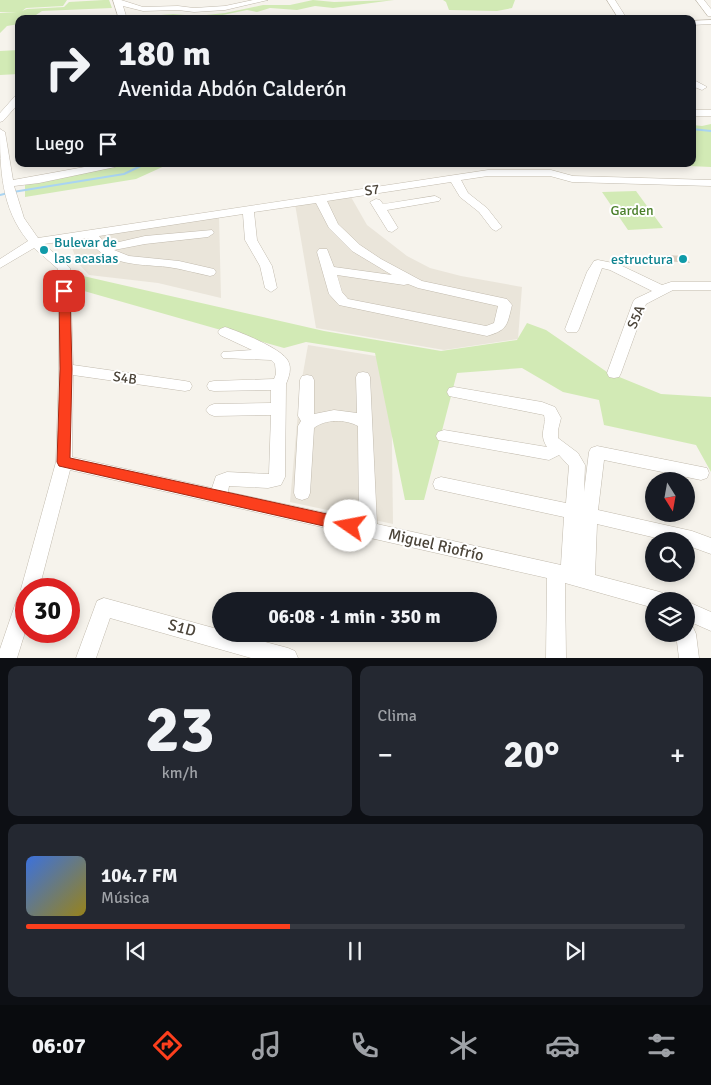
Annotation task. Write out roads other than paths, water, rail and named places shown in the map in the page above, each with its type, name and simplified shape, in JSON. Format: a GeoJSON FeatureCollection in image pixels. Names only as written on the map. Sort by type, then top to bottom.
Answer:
{"type":"FeatureCollection","features":[{"type":"Feature","properties":{"kind":"street"},"geometry":{"type":"LineString","coordinates":[[117,1],[146,9],[178,8],[194,10],[225,8],[264,0]]}},
{"type":"Feature","properties":{"kind":"street"},"geometry":{"type":"LineString","coordinates":[[611,0],[620,15]]}},
{"type":"Feature","properties":{"kind":"street"},"geometry":{"type":"LineString","coordinates":[[700,0],[711,14]]}},
{"type":"Feature","properties":{"kind":"street"},"geometry":{"type":"LineString","coordinates":[[117,1],[121,15]]}},
{"type":"Feature","properties":{"kind":"street"},"geometry":{"type":"LineString","coordinates":[[696,23],[711,22]]}},
{"type":"Feature","properties":{"kind":"street"},"geometry":{"type":"LineString","coordinates":[[696,84],[702,87]]}},
{"type":"Feature","properties":{"kind":"street"},"geometry":{"type":"LineString","coordinates":[[0,118],[15,101]]}},
{"type":"Feature","properties":{"kind":"street"},"geometry":{"type":"LineString","coordinates":[[696,113],[711,113]]}},
{"type":"Feature","properties":{"kind":"street"},"geometry":{"type":"LineString","coordinates":[[0,132],[7,186],[22,224],[39,245],[64,268],[66,369],[64,462],[33,578]]}},
{"type":"Feature","properties":{"kind":"street"},"geometry":{"type":"LineString","coordinates":[[65,167],[72,170]]}},
{"type":"Feature","properties":{"kind":"street"},"geometry":{"type":"LineString","coordinates":[[7,186],[86,167]]}},
{"type":"Feature","properties":{"kind":"street"},"geometry":{"type":"LineString","coordinates":[[24,182],[101,167]]}},
{"type":"Feature","properties":{"kind":"street","name":"S7"},"geometry":{"type":"LineString","coordinates":[[39,245],[91,233],[488,172],[552,173],[572,179],[711,183]]}},
{"type":"Feature","properties":{"kind":"street"},"geometry":{"type":"LineString","coordinates":[[454,177],[464,195],[483,210],[496,227]]}},
{"type":"Feature","properties":{"kind":"street"},"geometry":{"type":"LineString","coordinates":[[369,190],[392,228]]}},
{"type":"Feature","properties":{"kind":"street"},"geometry":{"type":"LineString","coordinates":[[320,198],[329,218],[356,248],[384,266],[418,284]]}},
{"type":"Feature","properties":{"kind":"street"},"geometry":{"type":"LineString","coordinates":[[380,208],[435,199]]}},
{"type":"Feature","properties":{"kind":"street"},"geometry":{"type":"LineString","coordinates":[[248,209],[251,240],[266,266],[271,288]]}},
{"type":"Feature","properties":{"kind":"street"},"geometry":{"type":"LineString","coordinates":[[91,233],[96,242],[104,249],[120,257],[137,261],[178,265],[210,272]]}},
{"type":"Feature","properties":{"kind":"street"},"geometry":{"type":"LineString","coordinates":[[104,249],[146,240],[208,233]]}},
{"type":"Feature","properties":{"kind":"street"},"geometry":{"type":"LineString","coordinates":[[0,264],[39,245]]}},
{"type":"Feature","properties":{"kind":"street"},"geometry":{"type":"LineString","coordinates":[[0,273],[39,245]]}},
{"type":"Feature","properties":{"kind":"street"},"geometry":{"type":"LineString","coordinates":[[323,252],[328,270],[336,294],[344,302],[487,330],[500,326],[505,305],[498,300],[374,276],[328,270]]}},
{"type":"Feature","properties":{"kind":"street"},"geometry":{"type":"LineString","coordinates":[[572,330],[593,272],[598,264],[614,266],[661,290]]}},
{"type":"Feature","properties":{"kind":"street"},"geometry":{"type":"LineString","coordinates":[[374,276],[383,271],[384,266]]}},
{"type":"Feature","properties":{"kind":"street","name":"S5A"},"geometry":{"type":"LineString","coordinates":[[614,373],[640,302],[661,290],[678,286],[711,286]]}},
{"type":"Feature","properties":{"kind":"street"},"geometry":{"type":"LineString","coordinates":[[219,496],[222,481],[227,479],[268,481],[275,480],[277,477],[279,384],[283,374],[282,362],[275,355],[225,332]]}},
{"type":"Feature","properties":{"kind":"street"},"geometry":{"type":"LineString","coordinates":[[228,355],[275,355]]}},
{"type":"Feature","properties":{"kind":"street","name":"S4B"},"geometry":{"type":"LineString","coordinates":[[66,369],[185,386]]}},
{"type":"Feature","properties":{"kind":"street"},"geometry":{"type":"LineString","coordinates":[[363,377],[368,530]]}},
{"type":"Feature","properties":{"kind":"street"},"geometry":{"type":"LineString","coordinates":[[307,380],[306,416],[310,420]]}},
{"type":"Feature","properties":{"kind":"street"},"geometry":{"type":"LineString","coordinates":[[214,386],[279,384]]}},
{"type":"Feature","properties":{"kind":"street"},"geometry":{"type":"LineString","coordinates":[[454,392],[550,411],[553,418],[548,439],[572,455],[577,465],[586,579]]}},
{"type":"Feature","properties":{"kind":"street"},"geometry":{"type":"LineString","coordinates":[[214,410],[278,408]]}},
{"type":"Feature","properties":{"kind":"street"},"geometry":{"type":"LineString","coordinates":[[302,493],[304,439],[306,426],[310,420],[321,417],[346,416],[359,419],[365,423]]}},
{"type":"Feature","properties":{"kind":"street"},"geometry":{"type":"LineString","coordinates":[[444,436],[541,454],[549,454],[558,447]]}},
{"type":"Feature","properties":{"kind":"street"},"geometry":{"type":"LineString","coordinates":[[556,658],[563,574],[597,452],[702,473]]}},
{"type":"Feature","properties":{"kind":"street","name":"Miguel Riofrío"},"geometry":{"type":"LineString","coordinates":[[64,462],[586,579],[645,597]]}},
{"type":"Feature","properties":{"kind":"street"},"geometry":{"type":"LineString","coordinates":[[441,484],[581,513],[692,539],[711,546]]}},
{"type":"Feature","properties":{"kind":"street","name":"S1D"},"geometry":{"type":"LineString","coordinates":[[86,658],[104,606],[288,658]]}},
{"type":"Feature","properties":{"kind":"street"},"geometry":{"type":"LineString","coordinates":[[695,614],[711,622]]}},
{"type":"Feature","properties":{"kind":"street"},"geometry":{"type":"LineString","coordinates":[[7,658],[15,633]]}},
{"type":"Feature","properties":{"kind":"street"},"geometry":{"type":"LineString","coordinates":[[687,642],[689,658]]}},
{"type":"Feature","properties":{"kind":"waterway"},"geometry":{"type":"LineString","coordinates":[[696,129],[711,131]]}},
{"type":"Feature","properties":{"kind":"waterway"},"geometry":{"type":"LineString","coordinates":[[13,192],[124,174],[139,167]]}},
{"type":"Feature","properties":{"kind":"waterway"},"geometry":{"type":"LineString","coordinates":[[0,195],[8,193]]}},
{"type":"Feature","properties":{"kind":"place","name":"Bulevar de las acasias"},"geometry":{"type":"Point","coordinates":[44,250]}},
{"type":"Feature","properties":{"kind":"place","name":"estructura"},"geometry":{"type":"Point","coordinates":[683,259]}},
{"type":"Feature","properties":{"kind":"park label","name":"Garden"},"geometry":{"type":"Point","coordinates":[632,210]}}]}
